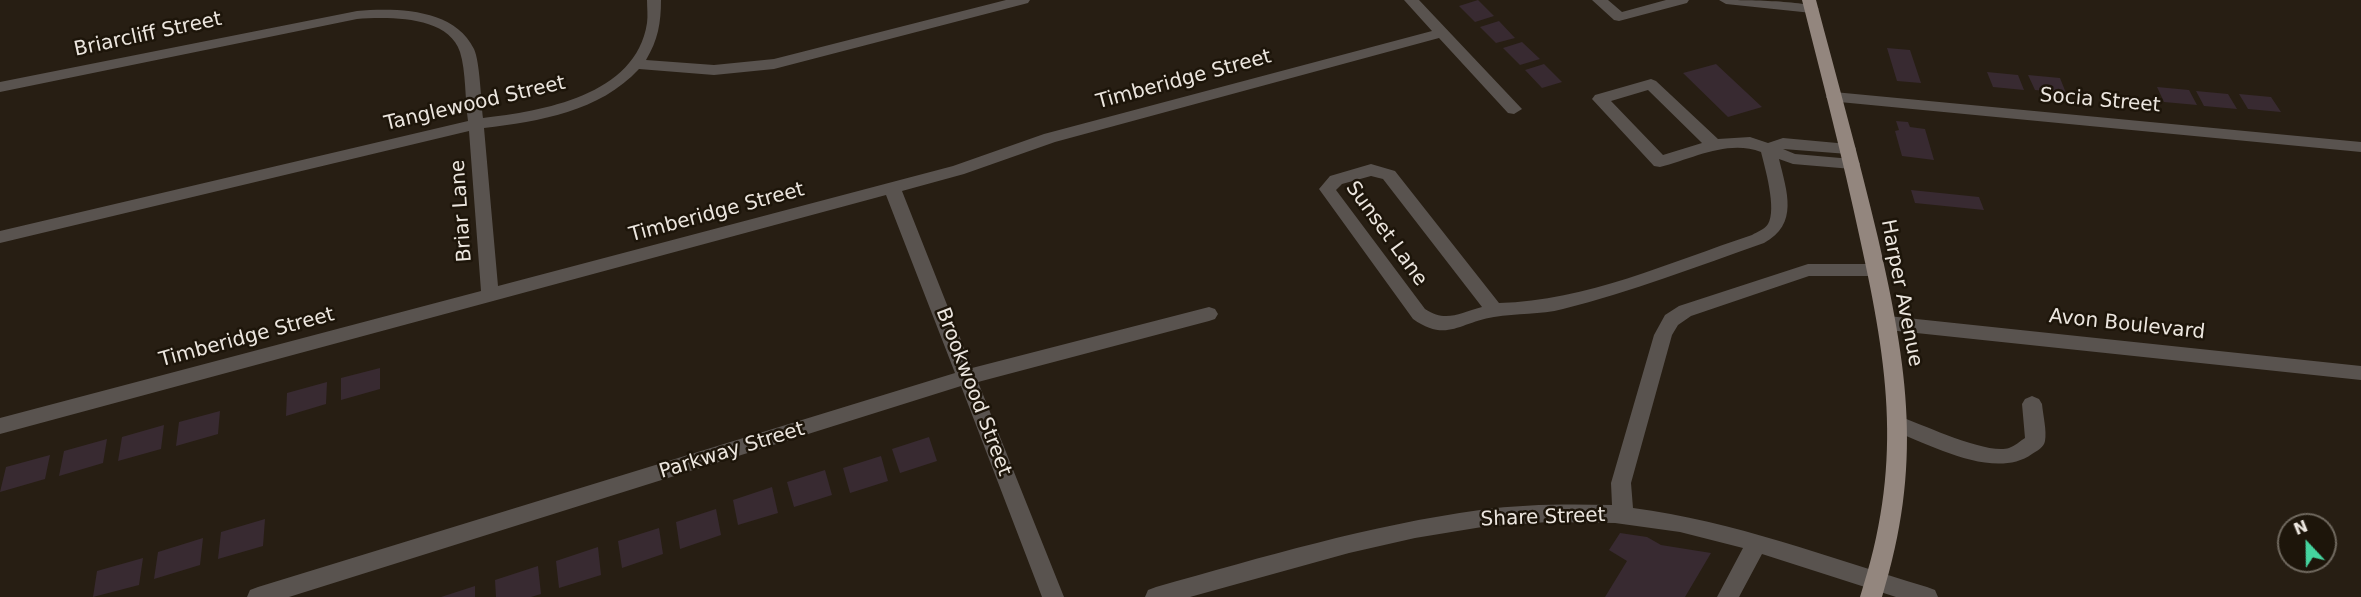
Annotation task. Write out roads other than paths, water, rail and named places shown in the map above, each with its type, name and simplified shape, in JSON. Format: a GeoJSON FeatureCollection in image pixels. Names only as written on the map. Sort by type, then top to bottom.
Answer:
{"type":"FeatureCollection","features":[{"type":"Feature","properties":{"kind":"main road","name":"Harper Avenue"},"geometry":{"type":"LineString","coordinates":[[1811,5],[1850,156],[1888,323],[1898,424],[1898,470],[1891,519],[1874,589]]}},
{"type":"Feature","properties":{"kind":"street"},"geometry":{"type":"LineString","coordinates":[[654,0],[655,29],[650,44],[638,64],[714,70],[774,63],[828,52],[932,22],[1023,0]]}},
{"type":"Feature","properties":{"kind":"street"},"geometry":{"type":"LineString","coordinates":[[1411,0],[1514,109]]}},
{"type":"Feature","properties":{"kind":"street"},"geometry":{"type":"LineString","coordinates":[[1599,0],[1619,17],[1682,0]]}},
{"type":"Feature","properties":{"kind":"street"},"geometry":{"type":"LineString","coordinates":[[1726,0],[1811,5]]}},
{"type":"Feature","properties":{"kind":"street","name":"Briarcliff Street"},"geometry":{"type":"LineString","coordinates":[[0,87],[324,20],[384,12],[432,21],[450,29],[460,39],[467,50],[471,69],[477,124]]}},
{"type":"Feature","properties":{"kind":"street","name":"Timberidge Street"},"geometry":{"type":"LineString","coordinates":[[0,426],[892,188],[958,170],[1050,138],[1442,33]]}},
{"type":"Feature","properties":{"kind":"street","name":"Tanglewood Street"},"geometry":{"type":"LineString","coordinates":[[0,237],[477,124],[544,114],[568,106],[608,87],[638,64]]}},
{"type":"Feature","properties":{"kind":"street"},"geometry":{"type":"LineString","coordinates":[[1714,145],[1652,84],[1600,99],[1660,162],[1714,145],[1750,142],[1793,159],[1850,156]]}},
{"type":"Feature","properties":{"kind":"street","name":"Socia Street"},"geometry":{"type":"LineString","coordinates":[[1834,98],[2361,147]]}},
{"type":"Feature","properties":{"kind":"street","name":"Briar Lane"},"geometry":{"type":"LineString","coordinates":[[477,124],[489,295]]}},
{"type":"Feature","properties":{"kind":"street","name":"Sunset Lane"},"geometry":{"type":"LineString","coordinates":[[1494,310],[1389,175],[1371,170],[1336,180],[1327,189],[1419,314],[1432,323],[1444,326],[1494,310],[1530,309],[1562,303],[1641,280],[1758,239],[1773,231],[1779,219],[1768,149]]}},
{"type":"Feature","properties":{"kind":"street","name":"Brookwood Street"},"geometry":{"type":"LineString","coordinates":[[892,188],[1053,597]]}},
{"type":"Feature","properties":{"kind":"street"},"geometry":{"type":"LineString","coordinates":[[1623,515],[1621,483],[1664,335],[1671,320],[1685,310],[1808,270],[1876,270]]}},
{"type":"Feature","properties":{"kind":"street","name":"Parkway Street"},"geometry":{"type":"LineString","coordinates":[[258,597],[968,377],[1209,314]]}},
{"type":"Feature","properties":{"kind":"street","name":"Avon Boulevard"},"geometry":{"type":"LineString","coordinates":[[1888,323],[2361,373]]}},
{"type":"Feature","properties":{"kind":"street"},"geometry":{"type":"LineString","coordinates":[[1898,424],[1961,447],[2003,457],[2022,452],[2035,441],[2032,404]]}},
{"type":"Feature","properties":{"kind":"street","name":"Share Street"},"geometry":{"type":"LineString","coordinates":[[1156,597],[1355,542],[1481,519],[1560,513],[1623,515],[1679,523],[1756,544],[1874,589],[1927,597]]}},
{"type":"Feature","properties":{"kind":"street"},"geometry":{"type":"LineString","coordinates":[[1728,597],[1756,544]]}}]}
